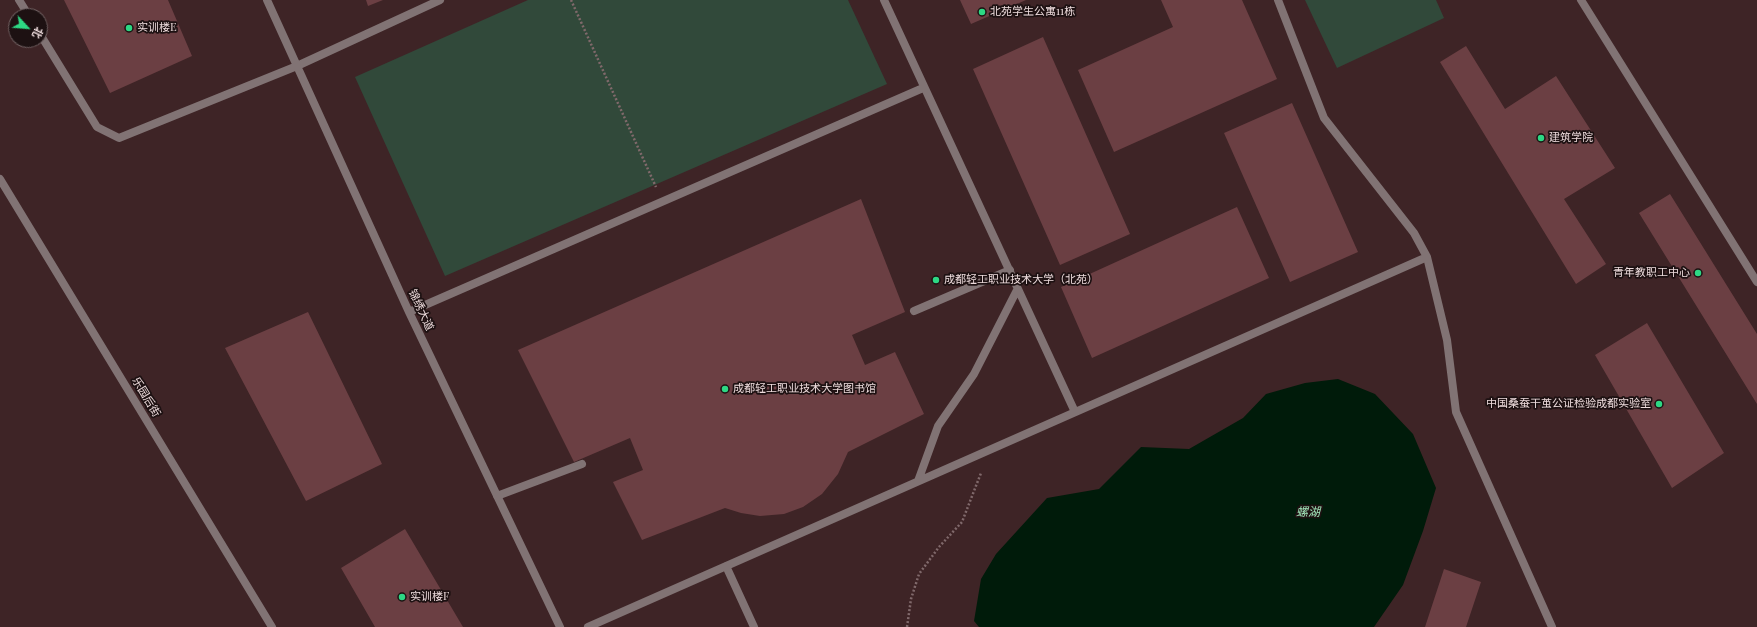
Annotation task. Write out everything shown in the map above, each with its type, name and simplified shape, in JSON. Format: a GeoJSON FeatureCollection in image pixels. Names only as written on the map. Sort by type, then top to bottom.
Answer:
{"type":"FeatureCollection","features":[{"type":"Feature","properties":{"kind":"street","name":"锦绣大道"},"geometry":{"type":"LineString","coordinates":[[267,0],[409,312],[560,627]]}},
{"type":"Feature","properties":{"kind":"street"},"geometry":{"type":"LineString","coordinates":[[48,47],[97,127],[119,138],[297,66],[440,0]]}},
{"type":"Feature","properties":{"kind":"street"},"geometry":{"type":"LineString","coordinates":[[884,0],[923,88],[1010,270],[1017,290],[1075,412]]}},
{"type":"Feature","properties":{"kind":"street"},"geometry":{"type":"LineString","coordinates":[[1278,0],[1324,118],[1414,233],[1427,257],[1447,340],[1456,412],[1552,627]]}},
{"type":"Feature","properties":{"kind":"street"},"geometry":{"type":"LineString","coordinates":[[1581,0],[1757,282]]}},
{"type":"Feature","properties":{"kind":"street"},"geometry":{"type":"LineString","coordinates":[[409,312],[923,88]]}},
{"type":"Feature","properties":{"kind":"street","name":"乐园后街"},"geometry":{"type":"LineString","coordinates":[[0,179],[272,627]]}},
{"type":"Feature","properties":{"kind":"street"},"geometry":{"type":"LineString","coordinates":[[588,627],[1427,257]]}},
{"type":"Feature","properties":{"kind":"street"},"geometry":{"type":"LineString","coordinates":[[914,311],[1010,270]]}},
{"type":"Feature","properties":{"kind":"street"},"geometry":{"type":"LineString","coordinates":[[918,481],[938,426],[974,374],[1017,290]]}},
{"type":"Feature","properties":{"kind":"street"},"geometry":{"type":"LineString","coordinates":[[497,496],[582,464]]}},
{"type":"Feature","properties":{"kind":"street"},"geometry":{"type":"LineString","coordinates":[[726,566],[754,627]]}},
{"type":"Feature","properties":{"kind":"path"},"geometry":{"type":"LineString","coordinates":[[571,0],[662,202]]}},
{"type":"Feature","properties":{"kind":"path"},"geometry":{"type":"LineString","coordinates":[[907,627],[911,599],[919,574],[939,547],[962,522],[975,491],[989,450]]}},
{"type":"Feature","properties":{"kind":"shaded area"},"geometry":{"type":"Polygon","coordinates":[[[528,0],[848,0],[887,84],[445,276],[355,77],[528,0]]]}},
{"type":"Feature","properties":{"kind":"shaded area"},"geometry":{"type":"Polygon","coordinates":[[[1305,0],[1436,0],[1444,18],[1337,68],[1305,0]]]}},
{"type":"Feature","properties":{"kind":"water","name":"螺湖"},"geometry":{"type":"Polygon","coordinates":[[[1338,379],[1375,394],[1413,434],[1436,488],[1423,531],[1403,585],[1374,627],[979,627],[974,621],[981,579],[996,554],[1047,498],[1099,489],[1141,447],[1189,449],[1243,418],[1266,394],[1305,383],[1338,379]]]}},
{"type":"Feature","properties":{"kind":"building","name":"实训楼E"},"geometry":{"type":"Polygon","coordinates":[[[64,0],[168,0],[192,56],[110,93],[64,0]]]}},
{"type":"Feature","properties":{"kind":"building"},"geometry":{"type":"Polygon","coordinates":[[[366,0],[383,0],[368,6],[366,0]]]}},
{"type":"Feature","properties":{"kind":"building","name":"北苑学生公寓11栋"},"geometry":{"type":"Polygon","coordinates":[[[960,0],[1026,0],[971,24],[960,0]]]}},
{"type":"Feature","properties":{"kind":"building"},"geometry":{"type":"Polygon","coordinates":[[[1161,0],[1242,0],[1277,79],[1114,152],[1078,70],[1173,27],[1161,0]]]}},
{"type":"Feature","properties":{"kind":"building"},"geometry":{"type":"Polygon","coordinates":[[[1043,37],[1130,234],[1060,265],[973,69],[1043,37]]]}},
{"type":"Feature","properties":{"kind":"building","name":"建筑学院"},"geometry":{"type":"Polygon","coordinates":[[[1466,46],[1505,109],[1556,76],[1615,168],[1564,199],[1606,264],[1576,284],[1440,62],[1466,46]]]}},
{"type":"Feature","properties":{"kind":"building"},"geometry":{"type":"Polygon","coordinates":[[[1292,103],[1358,252],[1290,282],[1224,133],[1292,103]]]}},
{"type":"Feature","properties":{"kind":"building","name":"青年教职工中心"},"geometry":{"type":"Polygon","coordinates":[[[1670,194],[1757,334],[1757,404],[1639,213],[1670,194]]]}},
{"type":"Feature","properties":{"kind":"building","name":"成都轻工职业技术大学图书馆"},"geometry":{"type":"Polygon","coordinates":[[[861,199],[905,312],[852,335],[865,365],[895,352],[924,414],[848,452],[838,474],[822,494],[803,507],[784,514],[760,516],[741,513],[725,508],[642,540],[613,482],[643,470],[630,438],[574,462],[518,350],[861,199]]]}},
{"type":"Feature","properties":{"kind":"building"},"geometry":{"type":"Polygon","coordinates":[[[1237,207],[1269,278],[1092,358],[1061,287],[1237,207]]]}},
{"type":"Feature","properties":{"kind":"building"},"geometry":{"type":"Polygon","coordinates":[[[308,312],[382,464],[306,501],[225,348],[308,312]]]}},
{"type":"Feature","properties":{"kind":"building","name":"中国桑蚕干茧公证检验成都实验室"},"geometry":{"type":"Polygon","coordinates":[[[1647,323],[1724,453],[1672,488],[1595,355],[1647,323]]]}},
{"type":"Feature","properties":{"kind":"building","name":"实训楼F"},"geometry":{"type":"Polygon","coordinates":[[[405,529],[463,627],[375,627],[341,568],[405,529]]]}},
{"type":"Feature","properties":{"kind":"building"},"geometry":{"type":"Polygon","coordinates":[[[1444,569],[1481,582],[1466,627],[1425,627],[1444,569]]]}},
{"type":"Feature","properties":{"kind":"place","name":"北苑学生公寓11栋"},"geometry":{"type":"Point","coordinates":[982,12]}},
{"type":"Feature","properties":{"kind":"place","name":"实训楼E"},"geometry":{"type":"Point","coordinates":[129,28]}},
{"type":"Feature","properties":{"kind":"place","name":"建筑学院"},"geometry":{"type":"Point","coordinates":[1541,138]}},
{"type":"Feature","properties":{"kind":"place","name":"青年教职工中心"},"geometry":{"type":"Point","coordinates":[1698,273]}},
{"type":"Feature","properties":{"kind":"place","name":"成都轻工职业技术大学（北苑）"},"geometry":{"type":"Point","coordinates":[936,280]}},
{"type":"Feature","properties":{"kind":"place","name":"成都轻工职业技术大学图书馆"},"geometry":{"type":"Point","coordinates":[725,389]}},
{"type":"Feature","properties":{"kind":"place","name":"中国桑蚕干茧公证检验成都实验室"},"geometry":{"type":"Point","coordinates":[1659,404]}},
{"type":"Feature","properties":{"kind":"place","name":"实训楼F"},"geometry":{"type":"Point","coordinates":[402,597]}}]}
